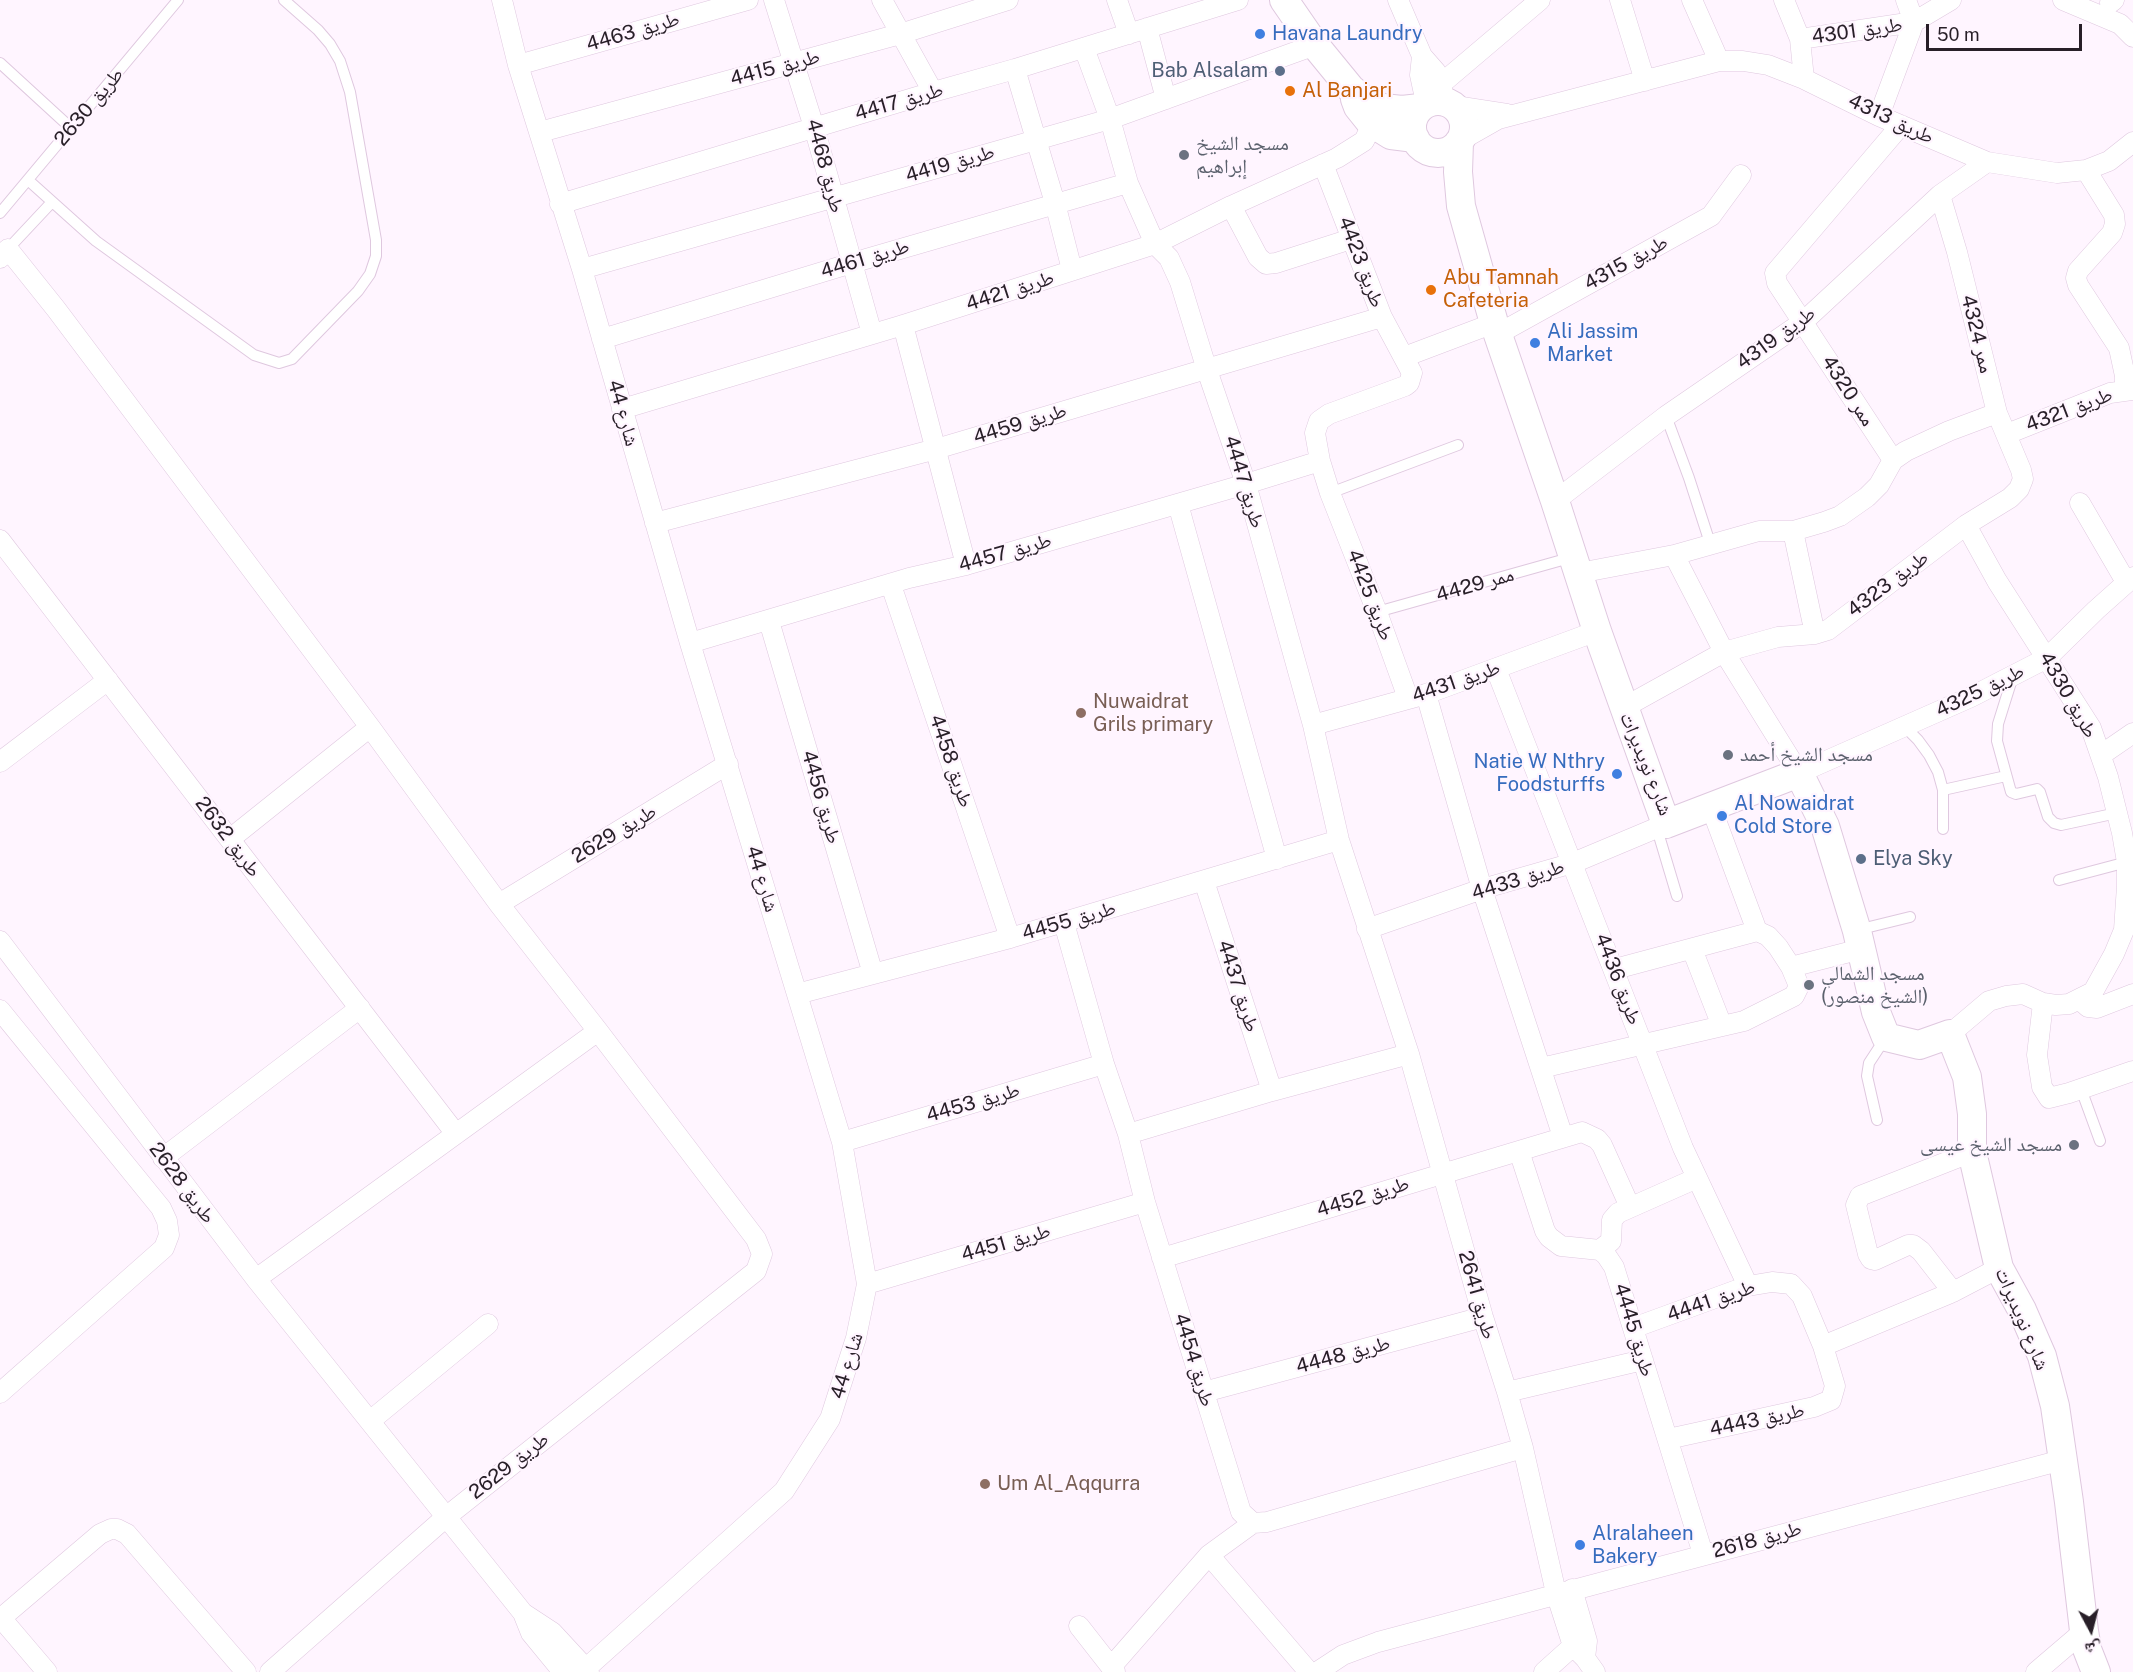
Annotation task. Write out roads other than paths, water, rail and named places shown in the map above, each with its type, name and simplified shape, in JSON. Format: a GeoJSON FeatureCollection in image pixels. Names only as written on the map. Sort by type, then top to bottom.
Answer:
{"type":"FeatureCollection","features":[{"type":"Feature","properties":{"kind":"street","name":"شارع 44"},"geometry":{"type":"LineString","coordinates":[[502,0],[518,64],[582,269],[690,643],[729,764],[842,1142],[867,1284],[856,1338],[830,1419],[784,1491],[586,1671]]}},
{"type":"Feature","properties":{"kind":"street","name":"طريق 4463"},"geometry":{"type":"LineString","coordinates":[[518,64],[748,0]]}},
{"type":"Feature","properties":{"kind":"street","name":"طريق 4468"},"geometry":{"type":"LineString","coordinates":[[774,0],[814,127],[872,334]]}},
{"type":"Feature","properties":{"kind":"street"},"geometry":{"type":"LineString","coordinates":[[882,0],[933,92]]}},
{"type":"Feature","properties":{"kind":"street","name":"طريق 4415"},"geometry":{"type":"LineString","coordinates":[[540,132],[900,34],[1008,0]]}},
{"type":"Feature","properties":{"kind":"street"},"geometry":{"type":"LineString","coordinates":[[1117,0],[1138,31],[1166,99]]}},
{"type":"Feature","properties":{"kind":"street","name":"طريق 4417"},"geometry":{"type":"LineString","coordinates":[[560,204],[1015,69],[1238,0]]}},
{"type":"Feature","properties":{"kind":"street"},"geometry":{"type":"LineString","coordinates":[[1284,0],[1315,45],[1351,89],[1365,101],[1383,108],[1402,111],[1438,101]]}},
{"type":"Feature","properties":{"kind":"street"},"geometry":{"type":"LineString","coordinates":[[1420,144],[1412,122],[1438,101],[1540,0]]}},
{"type":"Feature","properties":{"kind":"street"},"geometry":{"type":"LineString","coordinates":[[1620,0],[1645,81]]}},
{"type":"Feature","properties":{"kind":"street"},"geometry":{"type":"LineString","coordinates":[[1692,0],[1719,61]]}},
{"type":"Feature","properties":{"kind":"street","name":"طريق 4301"},"geometry":{"type":"LineString","coordinates":[[1784,0],[1800,39],[1804,78]]}},
{"type":"Feature","properties":{"kind":"street"},"geometry":{"type":"LineString","coordinates":[[1906,0],[1914,22]]}},
{"type":"Feature","properties":{"kind":"street"},"geometry":{"type":"LineString","coordinates":[[1879,116],[1914,22],[1951,0]]}},
{"type":"Feature","properties":{"kind":"street"},"geometry":{"type":"LineString","coordinates":[[2063,0],[2127,30]]}},
{"type":"Feature","properties":{"kind":"street"},"geometry":{"type":"LineString","coordinates":[[2111,1],[2127,30]]}},
{"type":"Feature","properties":{"kind":"street"},"geometry":{"type":"LineString","coordinates":[[1351,89],[1358,107],[1370,122],[1391,135],[1420,144],[1432,152],[1447,151],[1460,141],[1464,132],[1461,114],[1438,101],[1420,75],[1422,56],[1403,2]]}},
{"type":"Feature","properties":{"kind":"street","name":"طريق 4301"},"geometry":{"type":"LineString","coordinates":[[1800,39],[1914,22]]}},
{"type":"Feature","properties":{"kind":"street","name":"طريق 4419"},"geometry":{"type":"LineString","coordinates":[[582,269],[1110,119],[1315,45]]}},
{"type":"Feature","properties":{"kind":"street","name":"طريق 4447"},"geometry":{"type":"LineString","coordinates":[[1084,48],[1110,119],[1128,183],[1155,244],[1168,258],[1180,282],[1246,484],[1313,725],[1339,840],[1367,929]]}},
{"type":"Feature","properties":{"kind":"street","name":"طريق 4313"},"geometry":{"type":"LineString","coordinates":[[1460,141],[1485,125],[1512,115],[1719,61],[1743,61],[1768,65],[1804,78],[1879,116],[1987,162],[2057,173],[2086,170],[2109,161],[2133,142]]}},
{"type":"Feature","properties":{"kind":"street"},"geometry":{"type":"LineString","coordinates":[[1015,69],[1055,203],[1072,270]]}},
{"type":"Feature","properties":{"kind":"street","name":"طريق 4313"},"geometry":{"type":"LineString","coordinates":[[1438,101],[1512,115]]}},
{"type":"Feature","properties":{"kind":"street","name":"طريق 4421"},"geometry":{"type":"LineString","coordinates":[[622,409],[903,325],[1155,244],[1231,206],[1337,158],[1364,141],[1370,122]]}},
{"type":"Feature","properties":{"kind":"street"},"geometry":{"type":"LineString","coordinates":[[1803,322],[1778,283],[1775,273],[1901,125]]}},
{"type":"Feature","properties":{"kind":"street","name":"شارع نويديرات"},"geometry":{"type":"LineString","coordinates":[[1460,141],[1458,172],[1461,206],[1496,328],[1662,826],[1799,773]]}},
{"type":"Feature","properties":{"kind":"street","name":"شارع نويديرات"},"geometry":{"type":"LineString","coordinates":[[1420,144],[1461,206]]}},
{"type":"Feature","properties":{"kind":"street","name":"طريق 4319"},"geometry":{"type":"LineString","coordinates":[[1555,501],[1666,416],[1803,322],[1940,195],[1987,162]]}},
{"type":"Feature","properties":{"kind":"street","name":"طريق 4423"},"geometry":{"type":"LineString","coordinates":[[1323,164],[1382,317],[1404,357]]}},
{"type":"Feature","properties":{"kind":"street"},"geometry":{"type":"LineString","coordinates":[[2086,170],[2114,215],[2115,224],[2112,233],[2078,272],[2076,278],[2078,285],[2119,348],[2129,390]]}},
{"type":"Feature","properties":{"kind":"street","name":"طريق 4315"},"geometry":{"type":"LineString","coordinates":[[1404,357],[1496,328],[1711,216],[1741,176]]}},
{"type":"Feature","properties":{"kind":"street","name":"طريق 4461"},"geometry":{"type":"LineString","coordinates":[[602,339],[1128,183]]}},
{"type":"Feature","properties":{"kind":"street","name":"ممر 4324"},"geometry":{"type":"LineString","coordinates":[[1940,195],[1957,252],[1997,413],[2021,470]]}},
{"type":"Feature","properties":{"kind":"street"},"geometry":{"type":"LineString","coordinates":[[1231,206],[1258,257],[1266,264],[1276,263],[1351,239]]}},
{"type":"Feature","properties":{"kind":"street"},"geometry":{"type":"LineString","coordinates":[[4,254],[56,309],[370,727],[499,904],[598,1030],[256,1279]]}},
{"type":"Feature","properties":{"kind":"street","name":"طريق 4459"},"geometry":{"type":"LineString","coordinates":[[655,523],[936,449],[1382,317]]}},
{"type":"Feature","properties":{"kind":"street","name":"ممر 4320"},"geometry":{"type":"LineString","coordinates":[[1803,322],[1893,460]]}},
{"type":"Feature","properties":{"kind":"street"},"geometry":{"type":"LineString","coordinates":[[903,325],[966,565]]}},
{"type":"Feature","properties":{"kind":"street","name":"طريق 4425"},"geometry":{"type":"LineString","coordinates":[[1404,357],[1412,373],[1405,386],[1329,414],[1319,421],[1315,433],[1320,461],[1330,493],[1377,612],[1417,696],[1563,1137]]}},
{"type":"Feature","properties":{"kind":"street","name":"طريق 4321"},"geometry":{"type":"LineString","coordinates":[[2007,434],[2110,393],[2129,390]]}},
{"type":"Feature","properties":{"kind":"street","name":"طريق 4321"},"geometry":{"type":"LineString","coordinates":[[1893,460],[1906,451],[1949,431],[1997,413]]}},
{"type":"Feature","properties":{"kind":"street"},"geometry":{"type":"LineString","coordinates":[[1576,565],[1674,555],[1759,531],[1793,531],[1840,516],[1879,485],[1893,460]]}},
{"type":"Feature","properties":{"kind":"street","name":"طريق 4457"},"geometry":{"type":"LineString","coordinates":[[690,643],[909,578],[966,565],[1178,504],[1320,461]]}},
{"type":"Feature","properties":{"kind":"street","name":"طريق 4323"},"geometry":{"type":"LineString","coordinates":[[1623,708],[1724,652],[1778,637],[1815,634],[1828,630],[1966,525],[2010,498],[2019,489],[2023,479],[2021,470]]}},
{"type":"Feature","properties":{"kind":"street"},"geometry":{"type":"LineString","coordinates":[[2080,503],[2130,580]]}},
{"type":"Feature","properties":{"kind":"street"},"geometry":{"type":"LineString","coordinates":[[1178,504],[1277,860]]}},
{"type":"Feature","properties":{"kind":"street","name":"طريق 4330"},"geometry":{"type":"LineString","coordinates":[[1966,525],[1997,581],[2091,728],[2117,813],[2130,885],[2124,930],[2115,954],[2093,992],[2074,1002]]}},
{"type":"Feature","properties":{"kind":"street"},"geometry":{"type":"LineString","coordinates":[[1793,531],[1815,634]]}},
{"type":"Feature","properties":{"kind":"street","name":"طريق 2632"},"geometry":{"type":"LineString","coordinates":[[2,546],[108,680],[456,1134]]}},
{"type":"Feature","properties":{"kind":"street"},"geometry":{"type":"LineString","coordinates":[[1674,555],[1724,652],[1799,773],[1825,826],[1859,940],[1876,1012],[1886,1037],[1919,1045],[1950,1034],[1989,1001],[2023,994],[2043,1003],[2074,1002],[2097,1008],[2133,994]]}},
{"type":"Feature","properties":{"kind":"street","name":"طريق 4325"},"geometry":{"type":"LineString","coordinates":[[1799,773],[1971,697],[2047,658],[2130,580]]}},
{"type":"Feature","properties":{"kind":"street","name":"طريق 4458"},"geometry":{"type":"LineString","coordinates":[[891,585],[1010,938]]}},
{"type":"Feature","properties":{"kind":"street","name":"طريق 4456"},"geometry":{"type":"LineString","coordinates":[[769,621],[873,974]]}},
{"type":"Feature","properties":{"kind":"street","name":"طريق 4431"},"geometry":{"type":"LineString","coordinates":[[1313,725],[1417,696],[1597,632]]}},
{"type":"Feature","properties":{"kind":"street","name":"طريق 4436"},"geometry":{"type":"LineString","coordinates":[[1496,669],[1683,1148],[1748,1286]]}},
{"type":"Feature","properties":{"kind":"street"},"geometry":{"type":"LineString","coordinates":[[0,762],[108,680]]}},
{"type":"Feature","properties":{"kind":"street"},"geometry":{"type":"LineString","coordinates":[[230,839],[370,727]]}},
{"type":"Feature","properties":{"kind":"street"},"geometry":{"type":"LineString","coordinates":[[2101,755],[2133,732]]}},
{"type":"Feature","properties":{"kind":"street","name":"طريق 2629"},"geometry":{"type":"LineString","coordinates":[[499,904],[729,764]]}},
{"type":"Feature","properties":{"kind":"street"},"geometry":{"type":"LineString","coordinates":[[1712,807],[1757,931]]}},
{"type":"Feature","properties":{"kind":"street","name":"طريق 4433"},"geometry":{"type":"LineString","coordinates":[[1367,929],[1482,889],[1573,863],[1662,826]]}},
{"type":"Feature","properties":{"kind":"street","name":"طريق 4455"},"geometry":{"type":"LineString","coordinates":[[797,994],[1064,923],[1339,840]]}},
{"type":"Feature","properties":{"kind":"street","name":"طريق 4437"},"geometry":{"type":"LineString","coordinates":[[1204,881],[1272,1091]]}},
{"type":"Feature","properties":{"kind":"street","name":"طريق 4454"},"geometry":{"type":"LineString","coordinates":[[1064,923],[1104,1064],[1128,1134],[1145,1202],[1241,1512],[1253,1523]]}},
{"type":"Feature","properties":{"kind":"street","name":"طريق 2641"},"geometry":{"type":"LineString","coordinates":[[1367,929],[1409,1054],[1483,1317],[1564,1591],[1587,1641],[1584,1658]]}},
{"type":"Feature","properties":{"kind":"street"},"geometry":{"type":"LineString","coordinates":[[1541,1068],[1744,1021],[1794,996],[1799,986],[1779,947],[1768,936],[1757,931],[1615,969]]}},
{"type":"Feature","properties":{"kind":"street"},"geometry":{"type":"LineString","coordinates":[[1791,967],[1859,940]]}},
{"type":"Feature","properties":{"kind":"street","name":"طريق 2628"},"geometry":{"type":"LineString","coordinates":[[0,941],[256,1279],[523,1613],[531,1633],[563,1672]]}},
{"type":"Feature","properties":{"kind":"street"},"geometry":{"type":"LineString","coordinates":[[1692,949],[1722,1026]]}},
{"type":"Feature","properties":{"kind":"street"},"geometry":{"type":"LineString","coordinates":[[2043,1003],[2037,1055],[2043,1087],[2049,1098],[2133,1071]]}},
{"type":"Feature","properties":{"kind":"street"},"geometry":{"type":"LineString","coordinates":[[163,1158],[360,1008]]}},
{"type":"Feature","properties":{"kind":"street"},"geometry":{"type":"LineString","coordinates":[[0,1010],[160,1208],[167,1221],[169,1235],[164,1248],[0,1393]]}},
{"type":"Feature","properties":{"kind":"street","name":"طريق 2629"},"geometry":{"type":"LineString","coordinates":[[270,1672],[446,1517],[756,1270],[762,1254],[756,1239],[598,1030]]}},
{"type":"Feature","properties":{"kind":"street","name":"شارع نويديرات"},"geometry":{"type":"LineString","coordinates":[[1950,1034],[1967,1077],[1972,1114],[1972,1152],[1999,1268],[2022,1310],[2042,1356],[2055,1406],[2084,1631],[2087,1649],[2096,1672]]}},
{"type":"Feature","properties":{"kind":"street"},"geometry":{"type":"LineString","coordinates":[[1128,1134],[1272,1091],[1409,1054]]}},
{"type":"Feature","properties":{"kind":"street","name":"طريق 4453"},"geometry":{"type":"LineString","coordinates":[[842,1142],[1104,1064]]}},
{"type":"Feature","properties":{"kind":"street","name":"طريق 4452"},"geometry":{"type":"LineString","coordinates":[[1162,1258],[1582,1132],[1597,1139],[1602,1145],[1630,1207]]}},
{"type":"Feature","properties":{"kind":"street"},"geometry":{"type":"LineString","coordinates":[[1519,1151],[1545,1231],[1549,1238],[1561,1246],[1600,1250],[1611,1241],[1614,1216],[1697,1178]]}},
{"type":"Feature","properties":{"kind":"street"},"geometry":{"type":"LineString","coordinates":[[1953,1292],[1918,1247],[1908,1245],[1875,1260],[1871,1259],[1856,1205],[1860,1196],[1972,1152]]}},
{"type":"Feature","properties":{"kind":"street","name":"طريق 4451"},"geometry":{"type":"LineString","coordinates":[[867,1284],[1145,1202]]}},
{"type":"Feature","properties":{"kind":"street","name":"طريق 4445"},"geometry":{"type":"LineString","coordinates":[[1600,1250],[1614,1267],[1703,1554]]}},
{"type":"Feature","properties":{"kind":"street"},"geometry":{"type":"LineString","coordinates":[[1823,1346],[1953,1292],[1999,1268]]}},
{"type":"Feature","properties":{"kind":"street","name":"طريق 4441"},"geometry":{"type":"LineString","coordinates":[[1633,1328],[1748,1286],[1772,1282],[1791,1284],[1802,1296],[1823,1346],[1834,1386]]}},
{"type":"Feature","properties":{"kind":"street","name":"طريق 4448"},"geometry":{"type":"LineString","coordinates":[[1204,1392],[1483,1317]]}},
{"type":"Feature","properties":{"kind":"street"},"geometry":{"type":"LineString","coordinates":[[370,1421],[488,1324]]}},
{"type":"Feature","properties":{"kind":"street"},"geometry":{"type":"LineString","coordinates":[[1507,1392],[1643,1359]]}},
{"type":"Feature","properties":{"kind":"street","name":"طريق 4443"},"geometry":{"type":"LineString","coordinates":[[1668,1439],[1814,1407],[1831,1400],[1834,1386]]}},
{"type":"Feature","properties":{"kind":"street"},"geometry":{"type":"LineString","coordinates":[[1079,1626],[1113,1670],[1209,1555],[1253,1523],[1267,1522],[1523,1448]]}},
{"type":"Feature","properties":{"kind":"street","name":"طريق 2618"},"geometry":{"type":"LineString","coordinates":[[1317,1672],[1343,1655],[1378,1642],[2062,1460]]}},
{"type":"Feature","properties":{"kind":"street"},"geometry":{"type":"LineString","coordinates":[[47,1672],[1,1619],[100,1534],[111,1529],[122,1530],[127,1534],[246,1672]]}},
{"type":"Feature","properties":{"kind":"street"},"geometry":{"type":"LineString","coordinates":[[1209,1555],[1309,1672]]}},
{"type":"Feature","properties":{"kind":"street","name":"طريق 2628"},"geometry":{"type":"LineString","coordinates":[[523,1613],[552,1632],[586,1671]]}},
{"type":"Feature","properties":{"kind":"street"},"geometry":{"type":"LineString","coordinates":[[2036,1672],[2084,1631]]}},
{"type":"Feature","properties":{"kind":"street"},"geometry":{"type":"LineString","coordinates":[[1544,1672],[1584,1658]]}},
{"type":"Feature","properties":{"kind":"lane","name":"طريق 2630"},"geometry":{"type":"LineString","coordinates":[[0,213],[178,0]]}},
{"type":"Feature","properties":{"kind":"lane"},"geometry":{"type":"LineString","coordinates":[[28,180],[96,241],[255,355],[279,363],[292,359],[358,291],[370,274],[376,256],[376,240],[350,92],[340,62],[330,44],[318,30],[284,0]]}},
{"type":"Feature","properties":{"kind":"lane"},"geometry":{"type":"LineString","coordinates":[[0,63],[72,129]]}},
{"type":"Feature","properties":{"kind":"lane"},"geometry":{"type":"LineString","coordinates":[[4,254],[52,202]]}},
{"type":"Feature","properties":{"kind":"lane"},"geometry":{"type":"LineString","coordinates":[[1666,416],[1710,543]]}},
{"type":"Feature","properties":{"kind":"lane"},"geometry":{"type":"LineString","coordinates":[[1330,493],[1458,445]]}},
{"type":"Feature","properties":{"kind":"lane","name":"ممر 4429"},"geometry":{"type":"LineString","coordinates":[[1377,612],[1576,565]]}},
{"type":"Feature","properties":{"kind":"lane"},"geometry":{"type":"LineString","coordinates":[[2014,675],[1998,724],[1997,741],[2010,790],[2014,794],[2034,788],[2039,790],[2048,817],[2054,823],[2061,825],[2117,813]]}},
{"type":"Feature","properties":{"kind":"lane"},"geometry":{"type":"LineString","coordinates":[[1905,727],[1918,740],[1938,772],[1943,790],[1943,829]]}},
{"type":"Feature","properties":{"kind":"lane"},"geometry":{"type":"LineString","coordinates":[[1943,790],[2006,776]]}},
{"type":"Feature","properties":{"kind":"lane"},"geometry":{"type":"LineString","coordinates":[[1662,826],[1677,896]]}},
{"type":"Feature","properties":{"kind":"lane"},"geometry":{"type":"LineString","coordinates":[[2059,880],[2127,862]]}},
{"type":"Feature","properties":{"kind":"lane"},"geometry":{"type":"LineString","coordinates":[[1859,940],[1910,917]]}},
{"type":"Feature","properties":{"kind":"lane"},"geometry":{"type":"LineString","coordinates":[[1877,1120],[1867,1076],[1869,1063],[1886,1037]]}},
{"type":"Feature","properties":{"kind":"lane"},"geometry":{"type":"LineString","coordinates":[[2081,1089],[2100,1140]]}},
{"type":"Feature","properties":{"kind":"place","name":"Havana Laundry"},"geometry":{"type":"Point","coordinates":[1260,34]}},
{"type":"Feature","properties":{"kind":"place","name":"Bab Alsalam"},"geometry":{"type":"Point","coordinates":[1280,71]}},
{"type":"Feature","properties":{"kind":"place","name":"Al Banjari"},"geometry":{"type":"Point","coordinates":[1290,91]}},
{"type":"Feature","properties":{"kind":"place","name":"مسجد الشيخ إبراهيم"},"geometry":{"type":"Point","coordinates":[1184,155]}},
{"type":"Feature","properties":{"kind":"place","name":"Abu Tamnah Cafeteria"},"geometry":{"type":"Point","coordinates":[1431,290]}},
{"type":"Feature","properties":{"kind":"place","name":"Ali Jassim Market"},"geometry":{"type":"Point","coordinates":[1535,343]}},
{"type":"Feature","properties":{"kind":"place","name":"Nuwaidrat Grils primary"},"geometry":{"type":"Point","coordinates":[1081,713]}},
{"type":"Feature","properties":{"kind":"place","name":"مسجد الشيخ أحمد"},"geometry":{"type":"Point","coordinates":[1728,755]}},
{"type":"Feature","properties":{"kind":"place","name":"Natie W Nthry Foodsturffs"},"geometry":{"type":"Point","coordinates":[1617,774]}},
{"type":"Feature","properties":{"kind":"place","name":"Al Nowaidrat Cold Store"},"geometry":{"type":"Point","coordinates":[1722,816]}},
{"type":"Feature","properties":{"kind":"place","name":"Elya Sky"},"geometry":{"type":"Point","coordinates":[1861,859]}},
{"type":"Feature","properties":{"kind":"place","name":"مسجد الشمالي (الشيخ منصور)"},"geometry":{"type":"Point","coordinates":[1809,985]}},
{"type":"Feature","properties":{"kind":"place","name":"مسجد الشيخ عيسى"},"geometry":{"type":"Point","coordinates":[2074,1145]}},
{"type":"Feature","properties":{"kind":"place","name":"Um Al_Aqqurra"},"geometry":{"type":"Point","coordinates":[985,1484]}},
{"type":"Feature","properties":{"kind":"place","name":"Alralaheen Bakery"},"geometry":{"type":"Point","coordinates":[1580,1545]}}]}
